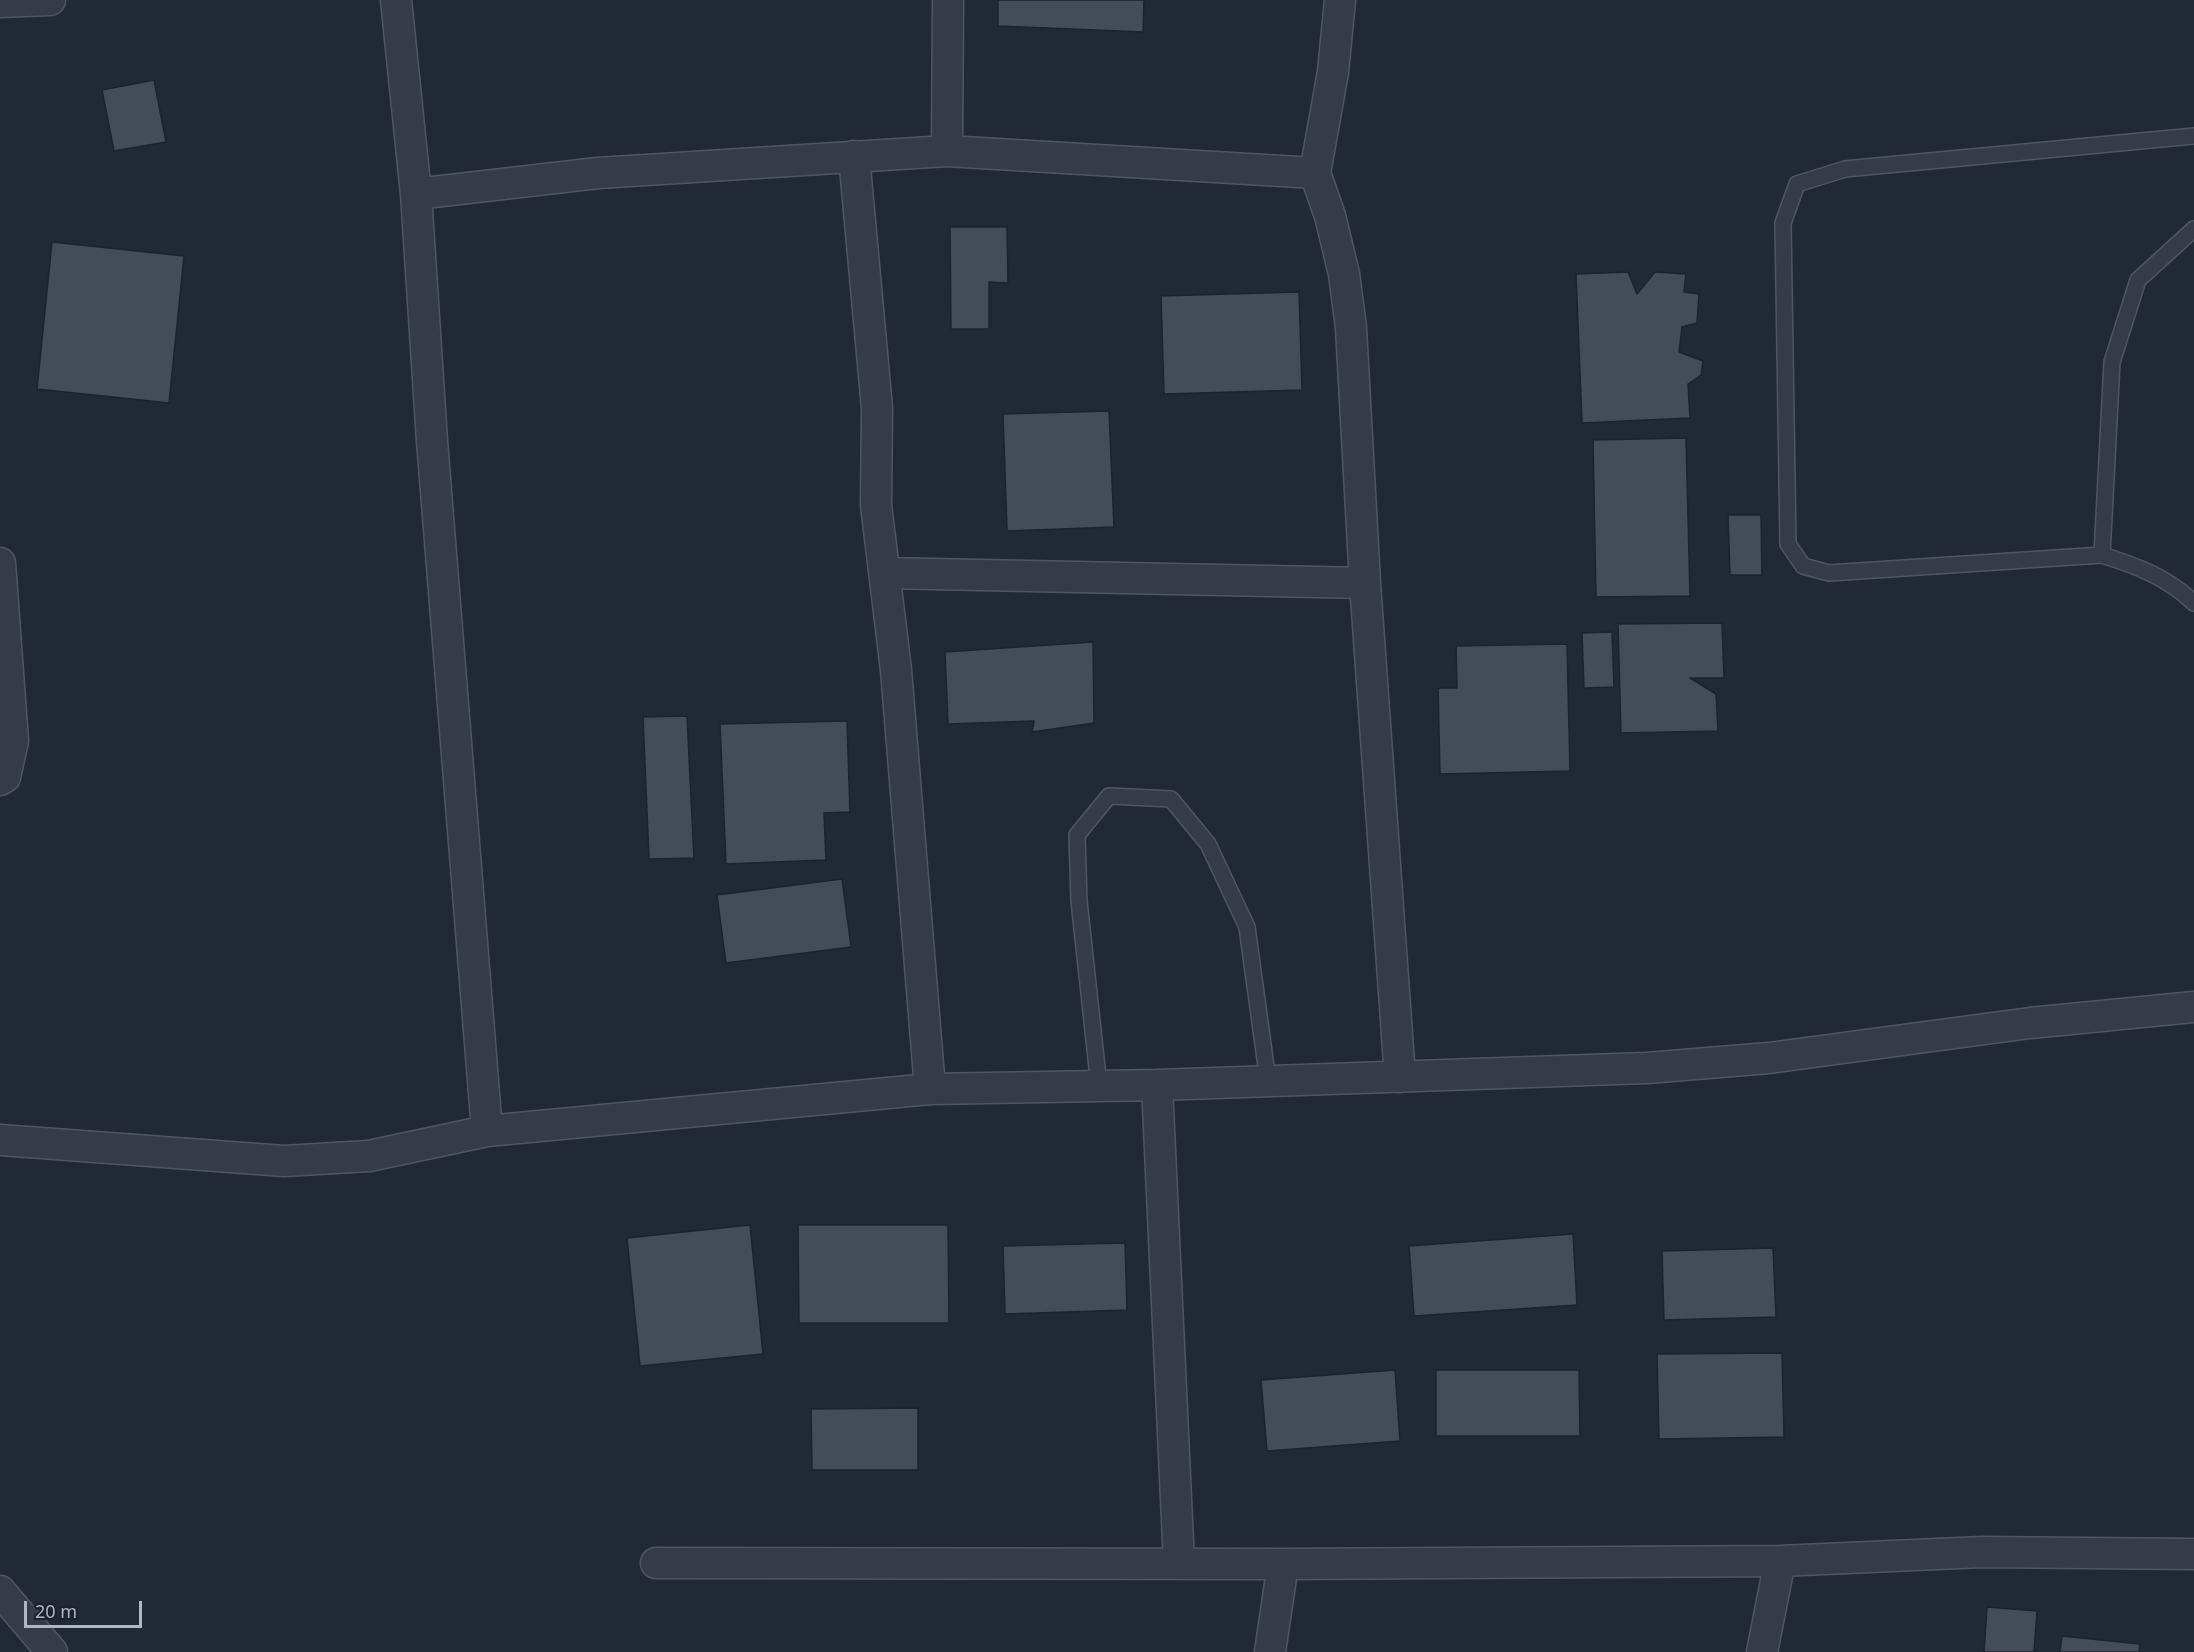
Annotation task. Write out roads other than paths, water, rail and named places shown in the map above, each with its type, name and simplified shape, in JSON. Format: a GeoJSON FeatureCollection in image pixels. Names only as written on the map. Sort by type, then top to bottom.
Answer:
{"type":"FeatureCollection","features":[{"type":"Feature","properties":{"kind":"street"},"geometry":{"type":"LineString","coordinates":[[0,2],[50,0]]}},
{"type":"Feature","properties":{"kind":"street"},"geometry":{"type":"LineString","coordinates":[[396,0],[416,194],[432,441],[487,1131]]}},
{"type":"Feature","properties":{"kind":"street"},"geometry":{"type":"LineString","coordinates":[[946,151],[948,0]]}},
{"type":"Feature","properties":{"kind":"street"},"geometry":{"type":"LineString","coordinates":[[1340,0],[1333,72],[1315,173],[1330,216],[1344,274],[1351,328],[1365,584],[1400,1077]]}},
{"type":"Feature","properties":{"kind":"street"},"geometry":{"type":"LineString","coordinates":[[416,194],[598,173],[946,151],[1315,173]]}},
{"type":"Feature","properties":{"kind":"street"},"geometry":{"type":"LineString","coordinates":[[854,156],[877,408],[876,505],[896,670],[930,1089]]}},
{"type":"Feature","properties":{"kind":"street"},"geometry":{"type":"LineString","coordinates":[[0,563],[13,741],[5,777],[0,780]]}},
{"type":"Feature","properties":{"kind":"street"},"geometry":{"type":"LineString","coordinates":[[884,573],[1365,584]]}},
{"type":"Feature","properties":{"kind":"street"},"geometry":{"type":"LineString","coordinates":[[0,1140],[284,1161],[369,1156],[487,1131],[930,1089],[1157,1085],[1647,1068],[1769,1058],[2019,1024],[2194,1007]]}},
{"type":"Feature","properties":{"kind":"street"},"geometry":{"type":"LineString","coordinates":[[1157,1085],[1179,1564]]}},
{"type":"Feature","properties":{"kind":"street"},"geometry":{"type":"LineString","coordinates":[[656,1563],[1283,1564],[1780,1561],[1982,1551],[2194,1554]]}},
{"type":"Feature","properties":{"kind":"street"},"geometry":{"type":"LineString","coordinates":[[1762,1652],[1780,1561]]}},
{"type":"Feature","properties":{"kind":"street"},"geometry":{"type":"LineString","coordinates":[[1270,1652],[1283,1564]]}},
{"type":"Feature","properties":{"kind":"street"},"geometry":{"type":"LineString","coordinates":[[0,1591],[52,1652]]}},
{"type":"Feature","properties":{"kind":"lane"},"geometry":{"type":"LineString","coordinates":[[2194,136],[1845,169],[1797,184],[1783,223],[1788,544],[1803,566],[1829,573],[2102,555],[2145,569],[2183,592],[2194,603]]}},
{"type":"Feature","properties":{"kind":"lane"},"geometry":{"type":"LineString","coordinates":[[2102,555],[2112,362],[2138,280],[2194,229]]}},
{"type":"Feature","properties":{"kind":"lane"},"geometry":{"type":"LineString","coordinates":[[1099,1086],[1079,901],[1077,835],[1109,796],[1171,799],[1209,844],[1248,927],[1268,1081]]}}]}
